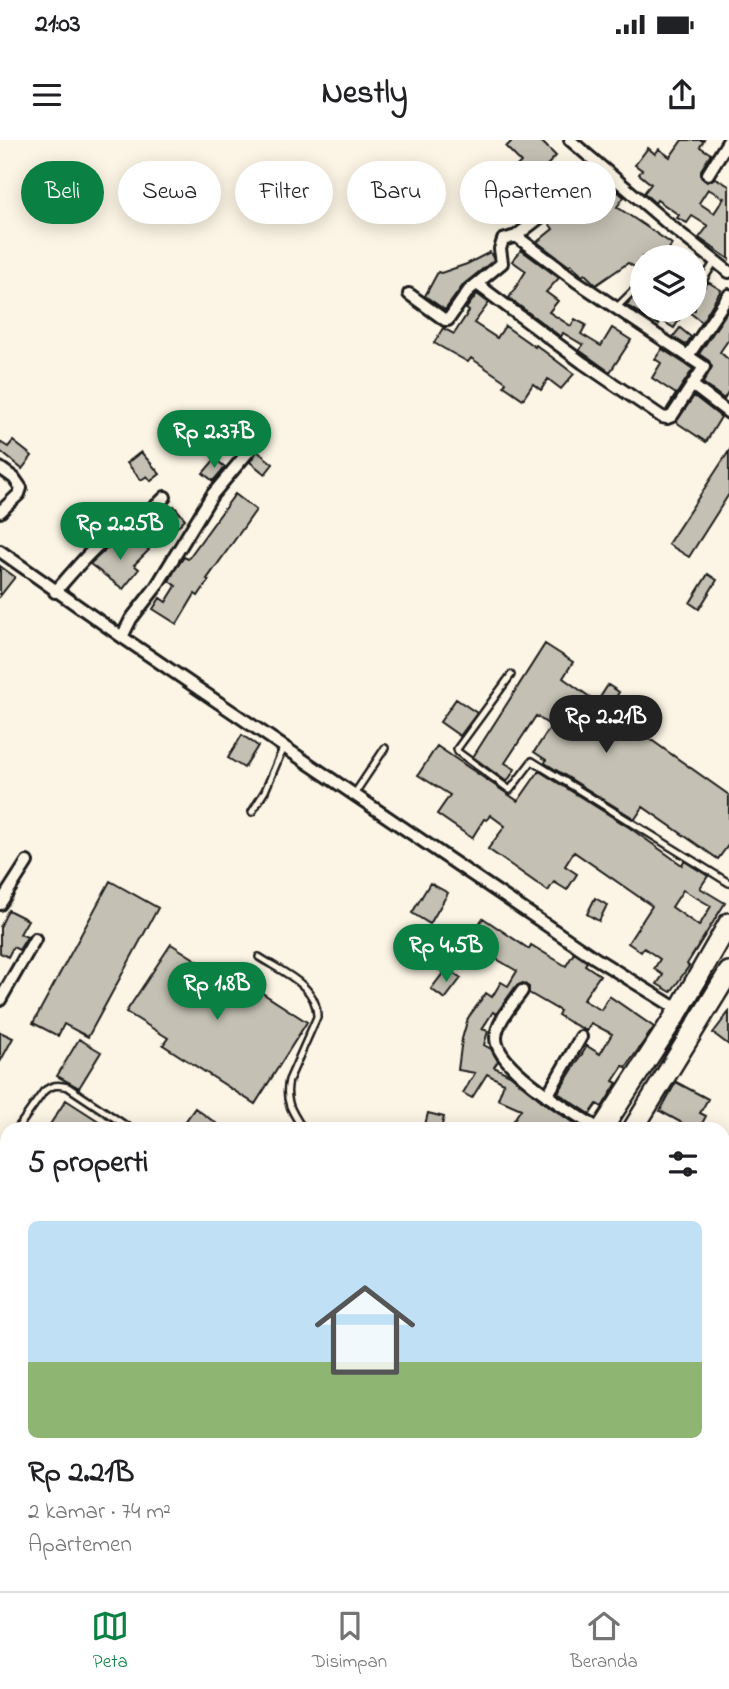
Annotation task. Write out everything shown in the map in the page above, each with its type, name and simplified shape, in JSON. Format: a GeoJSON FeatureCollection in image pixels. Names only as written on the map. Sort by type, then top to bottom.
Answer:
{"type":"FeatureCollection","features":[{"type":"Feature","properties":{"kind":"highway"},"geometry":{"type":"LineString","coordinates":[[605,1122],[679,1010],[729,923]]}},
{"type":"Feature","properties":{"kind":"highway"},"geometry":{"type":"LineString","coordinates":[[637,1122],[729,972]]}},
{"type":"Feature","properties":{"kind":"street"},"geometry":{"type":"LineString","coordinates":[[570,140],[594,161]]}},
{"type":"Feature","properties":{"kind":"street"},"geometry":{"type":"LineString","coordinates":[[708,174],[729,140]]}},
{"type":"Feature","properties":{"kind":"street"},"geometry":{"type":"LineString","coordinates":[[616,180],[715,261],[728,267]]}},
{"type":"Feature","properties":{"kind":"street"},"geometry":{"type":"LineString","coordinates":[[409,294],[448,320],[464,296],[502,263],[503,240],[516,236],[532,224]]}},
{"type":"Feature","properties":{"kind":"street"},"geometry":{"type":"LineString","coordinates":[[477,284],[583,363],[664,418],[672,416],[704,367],[576,281],[516,236]]}},
{"type":"Feature","properties":{"kind":"street"},"geometry":{"type":"LineString","coordinates":[[688,356],[729,295]]}},
{"type":"Feature","properties":{"kind":"street"},"geometry":{"type":"LineString","coordinates":[[692,385],[729,413]]}},
{"type":"Feature","properties":{"kind":"street"},"geometry":{"type":"LineString","coordinates":[[122,638],[131,619],[156,587],[212,495],[249,451]]}},
{"type":"Feature","properties":{"kind":"street"},"geometry":{"type":"LineString","coordinates":[[0,468],[14,478],[21,488],[19,494],[0,512]]}},
{"type":"Feature","properties":{"kind":"street"},"geometry":{"type":"LineString","coordinates":[[55,592],[101,543],[120,528],[152,510],[165,498]]}},
{"type":"Feature","properties":{"kind":"street"},"geometry":{"type":"LineString","coordinates":[[0,551],[122,638],[355,793],[594,958],[679,1010]]}},
{"type":"Feature","properties":{"kind":"street"},"geometry":{"type":"LineString","coordinates":[[0,904],[27,862]]}},
{"type":"Feature","properties":{"kind":"street"},"geometry":{"type":"LineString","coordinates":[[0,1000],[35,939]]}},
{"type":"Feature","properties":{"kind":"street"},"geometry":{"type":"LineString","coordinates":[[522,991],[501,1023],[496,1038],[498,1046],[517,1072],[547,1096],[589,1122]]}},
{"type":"Feature","properties":{"kind":"street"},"geometry":{"type":"LineString","coordinates":[[547,1096],[581,1037]]}},
{"type":"Feature","properties":{"kind":"lane"},"geometry":{"type":"LineString","coordinates":[[707,274],[715,261]]}},
{"type":"Feature","properties":{"kind":"lane"},"geometry":{"type":"LineString","coordinates":[[617,307],[630,294]]}},
{"type":"Feature","properties":{"kind":"lane"},"geometry":{"type":"LineString","coordinates":[[511,676],[457,749],[458,752],[510,790],[531,761],[729,883]]}},
{"type":"Feature","properties":{"kind":"lane"},"geometry":{"type":"LineString","coordinates":[[252,812],[265,792],[284,746]]}},
{"type":"Feature","properties":{"kind":"lane"},"geometry":{"type":"LineString","coordinates":[[355,793],[385,748]]}},
{"type":"Feature","properties":{"kind":"lane"},"geometry":{"type":"LineString","coordinates":[[259,957],[302,984],[310,992],[318,1008],[317,1017],[286,1092],[289,1107],[299,1122]]}},
{"type":"Feature","properties":{"kind":"lane"},"geometry":{"type":"LineString","coordinates":[[22,1122],[44,1091],[61,1085],[120,1122]]}},
{"type":"Feature","properties":{"kind":"building"},"geometry":{"type":"Polygon","coordinates":[[[513,140],[540,140],[556,156],[551,161],[520,161],[506,147],[513,140]]]}},
{"type":"Feature","properties":{"kind":"building"},"geometry":{"type":"Polygon","coordinates":[[[682,140],[704,140],[700,147],[711,154],[701,170],[701,177],[707,182],[715,178],[729,186],[729,259],[699,238],[708,226],[692,216],[687,223],[677,218],[679,215],[657,200],[655,203],[644,193],[651,184],[639,174],[642,170],[635,165],[648,148],[655,154],[659,149],[670,157],[682,140]],[[708,189],[699,203],[714,213],[724,198],[708,189]]]}},
{"type":"Feature","properties":{"kind":"building"},"geometry":{"type":"Polygon","coordinates":[[[616,190],[624,197],[617,207],[672,244],[630,245],[630,264],[628,263],[596,285],[585,274],[582,276],[571,264],[569,266],[537,242],[553,229],[549,224],[616,224],[616,190]]]}},
{"type":"Feature","properties":{"kind":"building"},"geometry":{"type":"Polygon","coordinates":[[[521,250],[559,278],[546,292],[558,301],[549,312],[571,326],[575,319],[586,325],[581,334],[601,346],[612,328],[631,340],[610,372],[579,350],[583,345],[563,333],[561,337],[509,298],[526,271],[512,261],[521,250]]]}},
{"type":"Feature","properties":{"kind":"building"},"geometry":{"type":"Polygon","coordinates":[[[490,252],[494,260],[464,284],[445,310],[425,296],[438,272],[467,264],[490,252]]]}},
{"type":"Feature","properties":{"kind":"building"},"geometry":{"type":"Polygon","coordinates":[[[707,284],[721,290],[707,314],[707,284]]]}},
{"type":"Feature","properties":{"kind":"building"},"geometry":{"type":"Polygon","coordinates":[[[477,294],[489,303],[474,323],[497,338],[505,326],[535,347],[536,345],[574,374],[561,389],[548,379],[541,390],[533,384],[523,399],[504,386],[506,382],[471,358],[468,362],[434,343],[443,328],[454,334],[477,294]]]}},
{"type":"Feature","properties":{"kind":"building"},"geometry":{"type":"Polygon","coordinates":[[[729,309],[729,339],[720,352],[729,360],[729,390],[724,399],[703,383],[712,367],[709,361],[699,354],[729,309]]]}},
{"type":"Feature","properties":{"kind":"building"},"geometry":{"type":"Polygon","coordinates":[[[664,322],[678,322],[674,328],[664,322]]]}},
{"type":"Feature","properties":{"kind":"building"},"geometry":{"type":"Polygon","coordinates":[[[680,328],[691,337],[686,345],[673,337],[680,328]]]}},
{"type":"Feature","properties":{"kind":"building"},"geometry":{"type":"Polygon","coordinates":[[[662,349],[693,369],[666,410],[676,394],[652,378],[661,363],[655,359],[662,349]]]}},
{"type":"Feature","properties":{"kind":"building"},"geometry":{"type":"Polygon","coordinates":[[[694,396],[721,417],[706,442],[676,422],[694,396]]]}},
{"type":"Feature","properties":{"kind":"building"},"geometry":{"type":"Polygon","coordinates":[[[13,441],[32,456],[22,469],[0,451],[0,442],[8,447],[13,441]]]}},
{"type":"Feature","properties":{"kind":"building"},"geometry":{"type":"Polygon","coordinates":[[[257,451],[273,464],[265,474],[250,462],[257,451]]]}},
{"type":"Feature","properties":{"kind":"building"},"geometry":{"type":"Polygon","coordinates":[[[729,451],[729,494],[689,557],[668,544],[729,451]]]}},
{"type":"Feature","properties":{"kind":"building"},"geometry":{"type":"Polygon","coordinates":[[[141,452],[160,474],[151,481],[147,476],[141,480],[127,463],[141,452]]]}},
{"type":"Feature","properties":{"kind":"building"},"geometry":{"type":"Polygon","coordinates":[[[215,459],[225,467],[213,481],[203,473],[215,459]]]}},
{"type":"Feature","properties":{"kind":"building"},"geometry":{"type":"Polygon","coordinates":[[[235,494],[256,510],[198,596],[195,594],[177,624],[153,609],[160,598],[166,602],[176,586],[169,581],[175,570],[184,557],[188,559],[235,494]]]}},
{"type":"Feature","properties":{"kind":"building"},"geometry":{"type":"Polygon","coordinates":[[[174,506],[185,519],[165,540],[157,531],[166,522],[161,517],[174,506]]]}},
{"type":"Feature","properties":{"kind":"building"},"geometry":{"type":"Polygon","coordinates":[[[136,537],[149,550],[134,565],[139,569],[123,589],[90,564],[114,542],[125,550],[136,537]]]}},
{"type":"Feature","properties":{"kind":"building"},"geometry":{"type":"Polygon","coordinates":[[[0,566],[15,577],[0,596],[0,566]]]}},
{"type":"Feature","properties":{"kind":"building"},"geometry":{"type":"Polygon","coordinates":[[[708,574],[717,580],[699,609],[690,603],[708,574]]]}},
{"type":"Feature","properties":{"kind":"building"},"geometry":{"type":"Polygon","coordinates":[[[545,644],[573,662],[563,678],[597,702],[608,685],[619,692],[609,710],[729,795],[729,844],[718,859],[643,807],[635,819],[545,763],[546,760],[534,752],[551,726],[536,716],[505,763],[515,769],[507,782],[473,757],[545,644]]]}},
{"type":"Feature","properties":{"kind":"building"},"geometry":{"type":"Polygon","coordinates":[[[456,699],[477,713],[460,736],[440,722],[456,699]]]}},
{"type":"Feature","properties":{"kind":"building"},"geometry":{"type":"Polygon","coordinates":[[[242,735],[258,746],[244,768],[228,758],[242,735]]]}},
{"type":"Feature","properties":{"kind":"building"},"geometry":{"type":"Polygon","coordinates":[[[437,746],[518,801],[539,771],[630,828],[682,865],[684,861],[708,876],[700,888],[725,903],[671,992],[657,984],[663,975],[654,969],[660,959],[644,948],[641,952],[628,943],[652,906],[574,852],[565,866],[577,874],[567,890],[554,882],[548,891],[488,849],[505,826],[490,815],[487,820],[484,819],[472,838],[437,814],[450,795],[418,775],[437,746]],[[683,890],[672,907],[699,926],[711,906],[683,890]]]}},
{"type":"Feature","properties":{"kind":"building"},"geometry":{"type":"Polygon","coordinates":[[[110,881],[158,908],[88,1037],[64,1024],[58,1036],[33,1023],[110,881]]]}},
{"type":"Feature","properties":{"kind":"building"},"geometry":{"type":"Polygon","coordinates":[[[430,883],[448,893],[430,924],[412,913],[430,883]]]}},
{"type":"Feature","properties":{"kind":"building"},"geometry":{"type":"Polygon","coordinates":[[[595,898],[607,905],[599,921],[587,914],[595,898]]]}},
{"type":"Feature","properties":{"kind":"building"},"geometry":{"type":"Polygon","coordinates":[[[8,910],[28,920],[20,934],[27,937],[19,950],[13,947],[8,957],[0,953],[0,927],[8,910]]]}},
{"type":"Feature","properties":{"kind":"building"},"geometry":{"type":"Polygon","coordinates":[[[483,918],[529,949],[531,945],[566,966],[574,953],[600,975],[583,1000],[601,1010],[609,996],[654,1027],[613,1081],[617,1083],[602,1107],[597,1104],[590,1114],[558,1093],[587,1046],[600,1054],[612,1034],[591,1023],[587,1031],[569,1022],[558,1015],[560,1011],[529,993],[529,987],[523,983],[516,986],[482,1029],[488,1031],[484,1045],[491,1049],[498,1061],[494,1067],[510,1075],[572,1122],[513,1122],[521,1109],[498,1099],[504,1083],[487,1074],[472,1098],[463,1093],[475,1073],[458,1070],[468,1018],[486,993],[492,997],[501,982],[508,986],[517,971],[493,957],[490,961],[465,945],[483,918]]]}},
{"type":"Feature","properties":{"kind":"building"},"geometry":{"type":"Polygon","coordinates":[[[437,927],[458,942],[440,970],[418,956],[437,927]]]}},
{"type":"Feature","properties":{"kind":"building"},"geometry":{"type":"Polygon","coordinates":[[[171,944],[212,970],[216,963],[307,1022],[255,1104],[163,1045],[168,1038],[126,1012],[171,944]]]}},
{"type":"Feature","properties":{"kind":"building"},"geometry":{"type":"Polygon","coordinates":[[[447,968],[461,978],[445,999],[431,989],[447,968]]]}},
{"type":"Feature","properties":{"kind":"building"},"geometry":{"type":"Polygon","coordinates":[[[729,1012],[729,1045],[713,1033],[729,1012]]]}},
{"type":"Feature","properties":{"kind":"building"},"geometry":{"type":"Polygon","coordinates":[[[0,1032],[13,1038],[0,1062],[0,1032]]]}},
{"type":"Feature","properties":{"kind":"building"},"geometry":{"type":"Polygon","coordinates":[[[79,1039],[101,1052],[79,1088],[57,1076],[79,1039]]]}},
{"type":"Feature","properties":{"kind":"building"},"geometry":{"type":"Polygon","coordinates":[[[676,1082],[708,1099],[700,1113],[706,1116],[703,1122],[680,1122],[660,1111],[676,1082]]]}},
{"type":"Feature","properties":{"kind":"building"},"geometry":{"type":"Polygon","coordinates":[[[66,1100],[100,1122],[52,1122],[66,1100]]]}},
{"type":"Feature","properties":{"kind":"building"},"geometry":{"type":"Polygon","coordinates":[[[195,1108],[214,1122],[185,1122],[195,1108]]]}},
{"type":"Feature","properties":{"kind":"building"},"geometry":{"type":"Polygon","coordinates":[[[428,1113],[444,1117],[443,1122],[426,1122],[428,1113]]]}}]}
